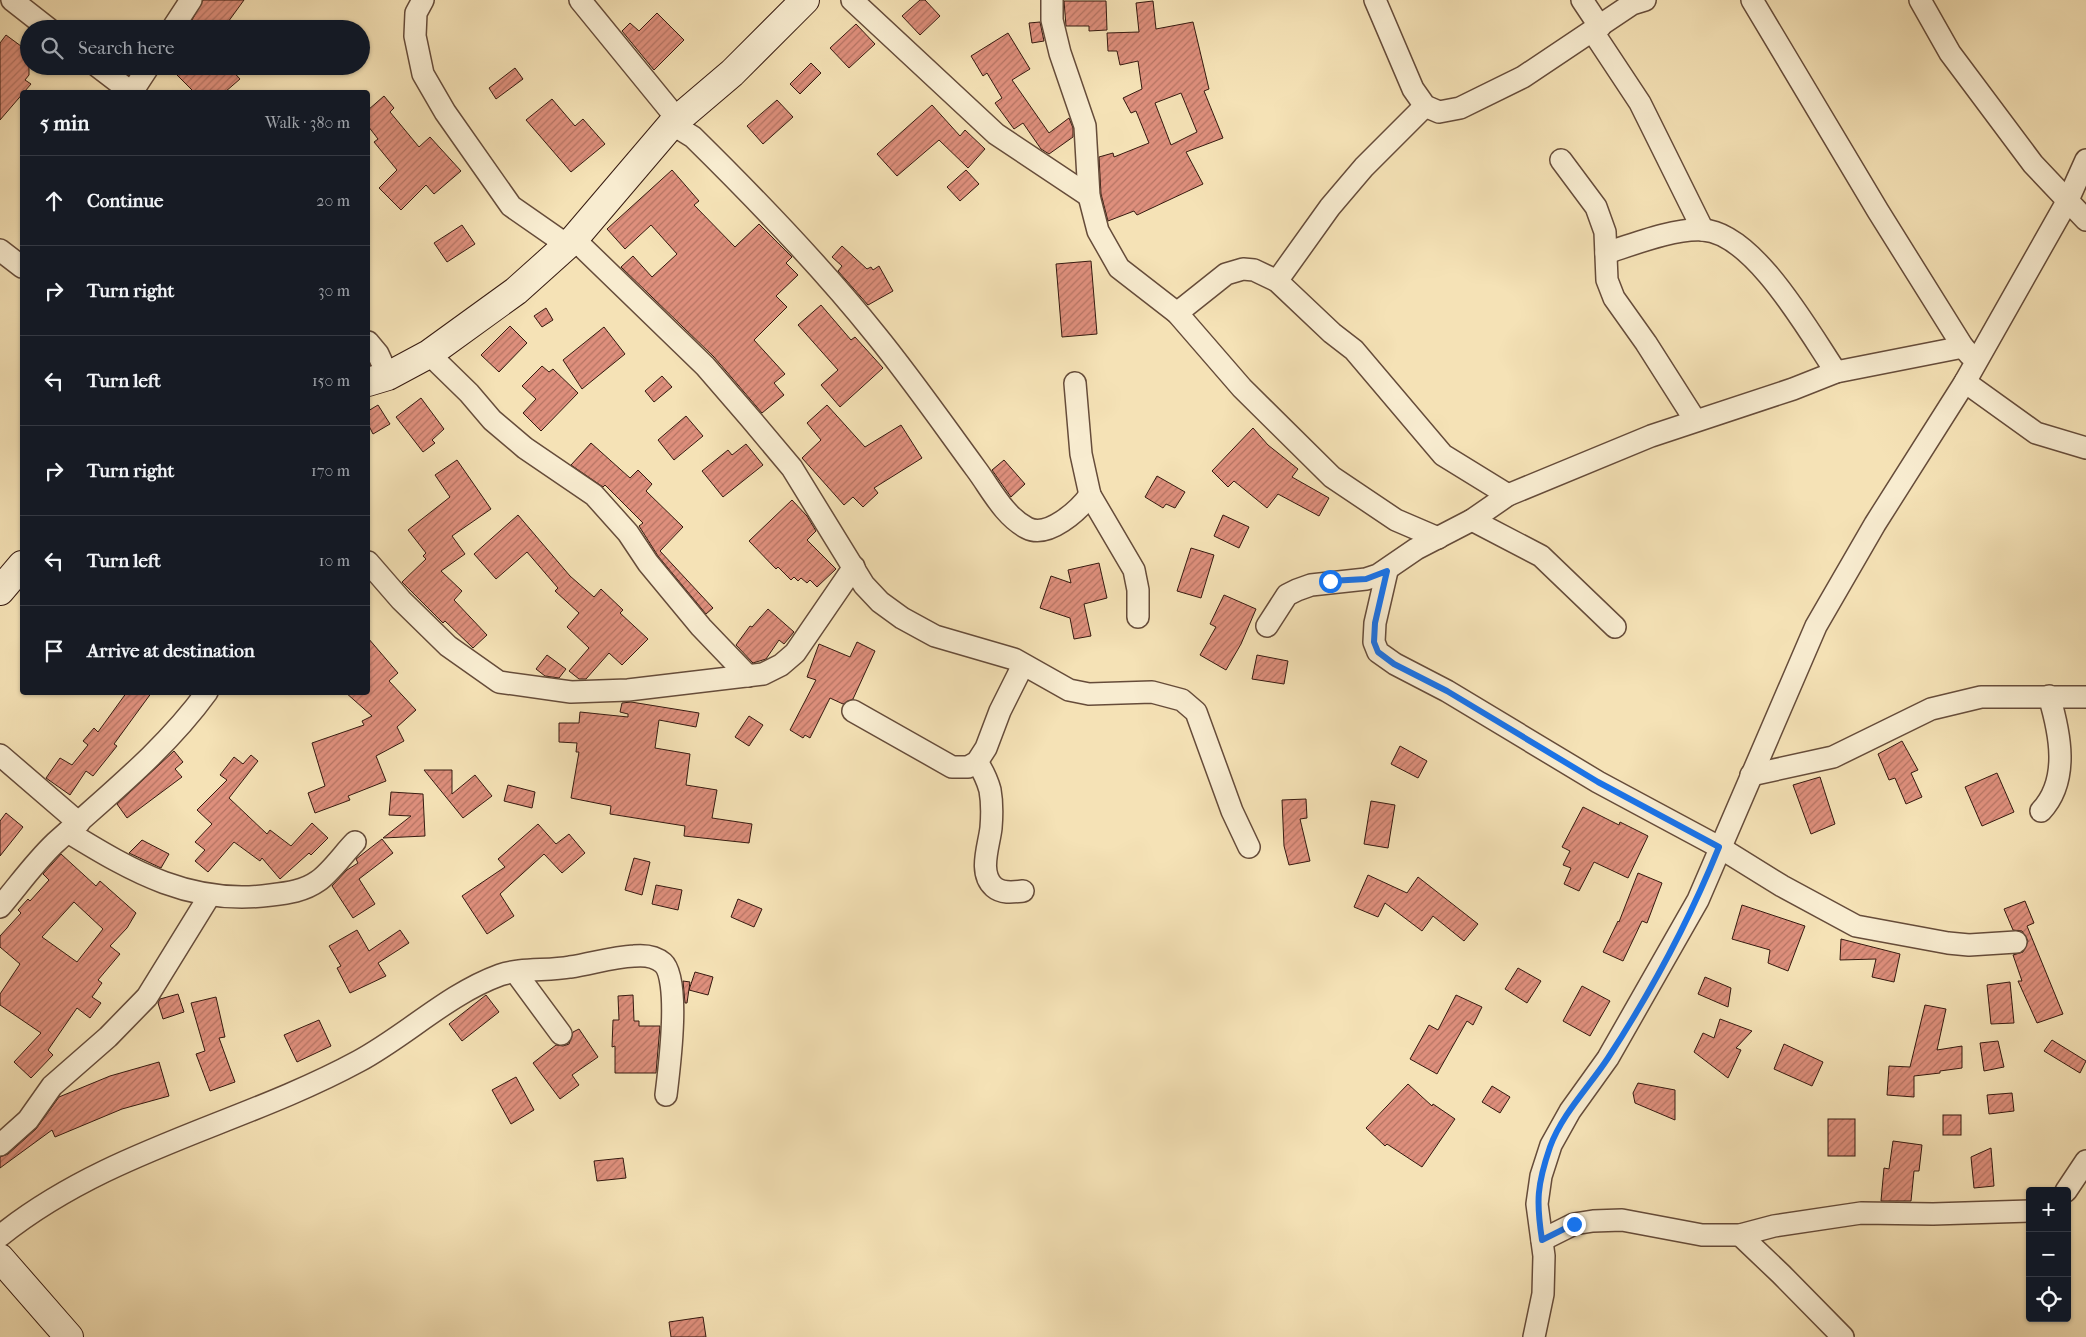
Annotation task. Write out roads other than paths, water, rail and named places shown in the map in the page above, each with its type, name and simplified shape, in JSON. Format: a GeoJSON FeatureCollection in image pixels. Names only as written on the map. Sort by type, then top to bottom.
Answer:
{"type":"FeatureCollection","features":[{"type":"Feature","properties":{"kind":"street"},"geometry":{"type":"LineString","coordinates":[[12,0],[38,20]]}},
{"type":"Feature","properties":{"kind":"street"},"geometry":{"type":"LineString","coordinates":[[178,20],[192,0]]}},
{"type":"Feature","properties":{"kind":"street"},"geometry":{"type":"LineString","coordinates":[[423,0],[416,13],[415,36],[422,74],[511,206],[571,242],[705,366],[792,468],[864,584],[880,602],[902,618],[935,636],[1014,659],[1069,690],[1089,694],[1152,692],[1182,700],[1196,712],[1232,812],[1249,846]]}},
{"type":"Feature","properties":{"kind":"street"},"geometry":{"type":"LineString","coordinates":[[580,0],[675,122],[693,137],[817,265],[877,335],[991,492],[1014,520],[1030,530],[1050,528],[1081,507],[1090,495]]}},
{"type":"Feature","properties":{"kind":"street"},"geometry":{"type":"LineString","coordinates":[[370,344],[378,354],[378,379],[429,354],[516,291],[571,242],[675,122],[732,73],[805,0]]}},
{"type":"Feature","properties":{"kind":"street"},"geometry":{"type":"LineString","coordinates":[[852,0],[996,134],[1089,196]]}},
{"type":"Feature","properties":{"kind":"street"},"geometry":{"type":"LineString","coordinates":[[1052,0],[1052,20],[1060,53],[1085,126],[1089,196],[1098,231],[1119,268],[1177,313],[1242,388],[1332,477],[1396,520],[1438,538]]}},
{"type":"Feature","properties":{"kind":"street"},"geometry":{"type":"LineString","coordinates":[[1375,0],[1412,89],[1426,106],[1439,112],[1460,108],[1523,77],[1632,4],[1645,0]]}},
{"type":"Feature","properties":{"kind":"street"},"geometry":{"type":"LineString","coordinates":[[1582,0],[1596,29],[1640,103],[1704,230]]}},
{"type":"Feature","properties":{"kind":"street"},"geometry":{"type":"LineString","coordinates":[[1752,0],[1878,211],[1970,354]]}},
{"type":"Feature","properties":{"kind":"street"},"geometry":{"type":"LineString","coordinates":[[1920,0],[1950,53],[2033,164],[2086,220]]}},
{"type":"Feature","properties":{"kind":"street"},"geometry":{"type":"LineString","coordinates":[[109,75],[128,90]]}},
{"type":"Feature","properties":{"kind":"street"},"geometry":{"type":"LineString","coordinates":[[132,90],[143,75]]}},
{"type":"Feature","properties":{"kind":"street"},"geometry":{"type":"LineString","coordinates":[[1277,281],[1330,207],[1359,174],[1426,106]]}},
{"type":"Feature","properties":{"kind":"street"},"geometry":{"type":"LineString","coordinates":[[1561,160],[1596,207],[1605,232],[1607,280],[1614,298],[1646,342],[1695,420]]}},
{"type":"Feature","properties":{"kind":"street"},"geometry":{"type":"LineString","coordinates":[[1534,1337],[1542,1294],[1544,1256],[1537,1204],[1541,1176],[1551,1145],[1570,1111],[1608,1058],[1698,900],[1719,847],[1816,626],[1875,524],[1965,382],[1970,354],[2068,200],[2086,160]]}},
{"type":"Feature","properties":{"kind":"street"},"geometry":{"type":"LineString","coordinates":[[1606,253],[1666,234],[1704,230],[1731,238],[1746,249],[1766,271],[1836,372]]}},
{"type":"Feature","properties":{"kind":"street"},"geometry":{"type":"LineString","coordinates":[[1177,313],[1226,274],[1243,269],[1254,270],[1277,281],[1332,333],[1354,350],[1444,455],[1508,495]]}},
{"type":"Feature","properties":{"kind":"street"},"geometry":{"type":"LineString","coordinates":[[429,354],[470,393],[492,420],[525,448],[599,500],[701,627],[748,676]]}},
{"type":"Feature","properties":{"kind":"street"},"geometry":{"type":"LineString","coordinates":[[1267,626],[1288,595],[1297,590],[1330,581],[1366,579],[1387,571],[1416,549],[1472,520],[1508,495],[1695,420],[1793,389],[1836,372],[1970,354]]}},
{"type":"Feature","properties":{"kind":"street"},"geometry":{"type":"LineString","coordinates":[[1075,382],[1081,454],[1090,495],[1134,570],[1138,590],[1138,617]]}},
{"type":"Feature","properties":{"kind":"street"},"geometry":{"type":"LineString","coordinates":[[1965,382],[2036,433],[2086,448]]}},
{"type":"Feature","properties":{"kind":"street"},"geometry":{"type":"LineString","coordinates":[[1472,520],[1541,556],[1615,626]]}},
{"type":"Feature","properties":{"kind":"street"},"geometry":{"type":"LineString","coordinates":[[370,564],[401,600],[448,646],[499,682],[571,692],[628,690],[763,674],[781,665],[795,653],[854,567]]}},
{"type":"Feature","properties":{"kind":"street"},"geometry":{"type":"LineString","coordinates":[[0,591],[20,567]]}},
{"type":"Feature","properties":{"kind":"street"},"geometry":{"type":"LineString","coordinates":[[1387,571],[1375,623],[1374,642],[1378,652],[1394,664],[1470,704],[1598,782],[1719,847],[1782,886],[1856,926],[1948,943],[1969,945],[2016,942]]}},
{"type":"Feature","properties":{"kind":"street"},"geometry":{"type":"LineString","coordinates":[[853,711],[952,768],[968,767],[976,762],[986,748],[1000,711],[1024,665]]}},
{"type":"Feature","properties":{"kind":"street"},"geometry":{"type":"LineString","coordinates":[[0,907],[29,871],[73,828],[130,777],[177,729],[205,695]]}},
{"type":"Feature","properties":{"kind":"street"},"geometry":{"type":"LineString","coordinates":[[2041,811],[2058,783],[2060,771],[2057,724],[2049,696]]}},
{"type":"Feature","properties":{"kind":"street"},"geometry":{"type":"LineString","coordinates":[[1751,775],[1833,757],[1931,709],[1982,697],[2086,697]]}},
{"type":"Feature","properties":{"kind":"street"},"geometry":{"type":"LineString","coordinates":[[0,755],[73,828],[125,867],[186,891],[252,898],[298,891],[319,880],[355,842]]}},
{"type":"Feature","properties":{"kind":"street"},"geometry":{"type":"LineString","coordinates":[[976,762],[986,776],[990,791],[991,828],[986,850],[986,874],[995,888],[1006,892],[1024,891]]}},
{"type":"Feature","properties":{"kind":"street"},"geometry":{"type":"LineString","coordinates":[[0,1145],[28,1120],[52,1086],[108,1037],[146,997],[210,895]]}},
{"type":"Feature","properties":{"kind":"street"},"geometry":{"type":"LineString","coordinates":[[0,1236],[61,1194],[135,1155],[296,1092],[360,1060],[433,1012],[502,974],[570,967],[634,956],[652,956],[662,963],[670,972],[672,1022],[666,1095]]}},
{"type":"Feature","properties":{"kind":"street"},"geometry":{"type":"LineString","coordinates":[[516,973],[560,1034]]}},
{"type":"Feature","properties":{"kind":"street"},"geometry":{"type":"LineString","coordinates":[[2069,1187],[2086,1161]]}},
{"type":"Feature","properties":{"kind":"street"},"geometry":{"type":"LineString","coordinates":[[1542,1240],[1574,1224],[1593,1221],[1622,1220],[1702,1235],[1740,1235],[1774,1226],[1861,1213],[1933,1214],[2026,1211]]}},
{"type":"Feature","properties":{"kind":"street"},"geometry":{"type":"LineString","coordinates":[[1740,1235],[1843,1337]]}},
{"type":"Feature","properties":{"kind":"street"},"geometry":{"type":"LineString","coordinates":[[0,1258],[69,1337]]}}]}
